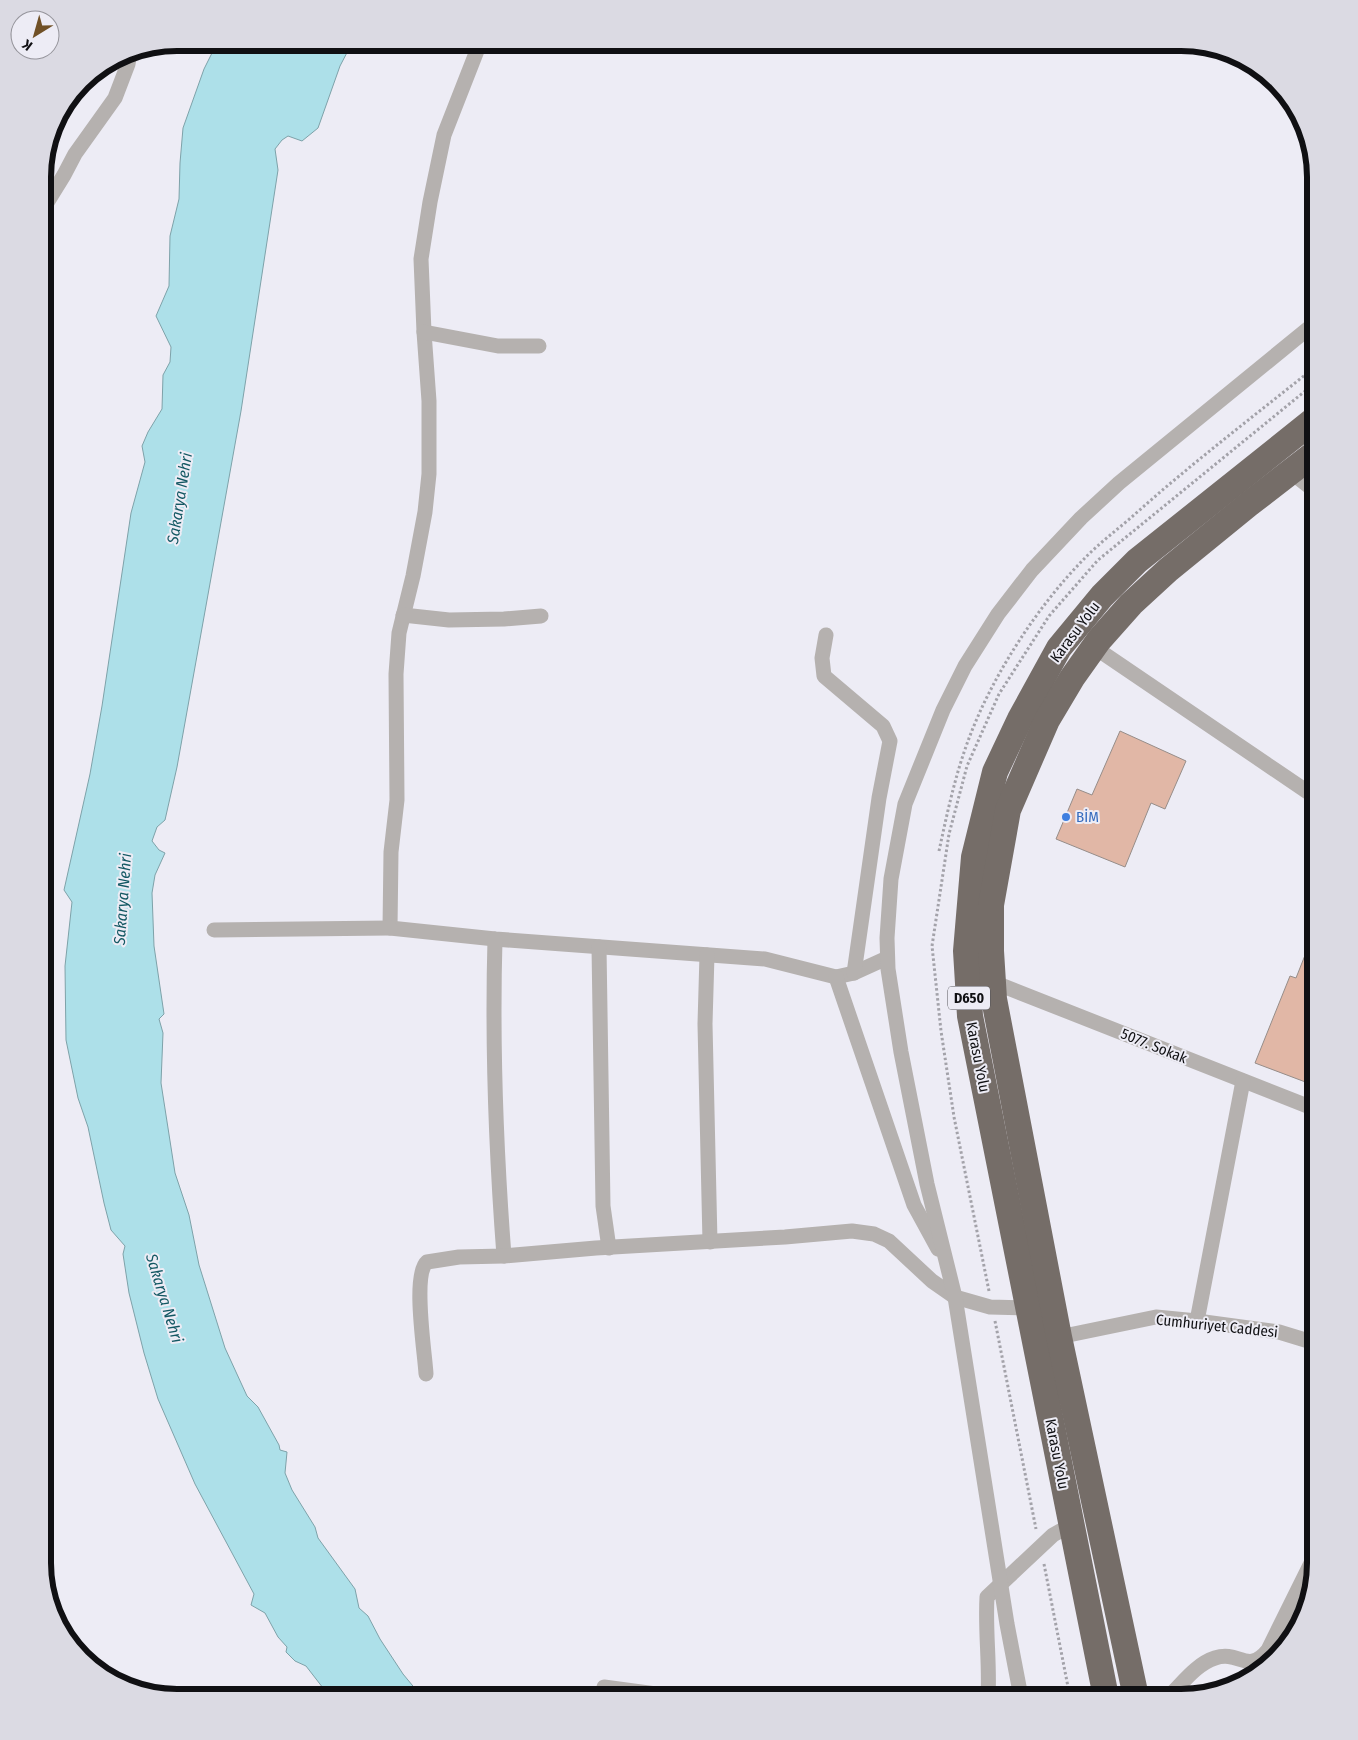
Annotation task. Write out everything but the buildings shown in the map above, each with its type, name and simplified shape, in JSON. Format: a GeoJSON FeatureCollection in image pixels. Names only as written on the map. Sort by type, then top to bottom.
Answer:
{"type":"FeatureCollection","features":[{"type":"Feature","properties":{"kind":"highway","name":"Karasu Yolu"},"geometry":{"type":"LineString","coordinates":[[1104,1689],[970,1016],[966,951],[974,857],[995,772],[1020,719],[1059,648],[1102,596],[1137,561],[1307,426]]}},
{"type":"Feature","properties":{"kind":"highway","name":"Karasu Yolu"},"geometry":{"type":"LineString","coordinates":[[1134,1689],[1059,1337],[994,999],[991,905],[1008,810],[1047,720],[1072,678],[1094,647],[1131,604],[1168,570],[1307,460]]}},
{"type":"Feature","properties":{"kind":"street"},"geometry":{"type":"LineString","coordinates":[[390,928],[391,852],[397,800],[396,674],[398,633],[413,576],[430,474],[429,401],[421,259],[430,202],[444,135],[476,52]]}},
{"type":"Feature","properties":{"kind":"street"},"geometry":{"type":"LineString","coordinates":[[52,194],[75,154],[115,98],[128,61]]}},
{"type":"Feature","properties":{"kind":"street"},"geometry":{"type":"LineString","coordinates":[[1020,1689],[1001,1584],[955,1297],[927,1184],[901,1052],[887,958],[891,879],[905,804],[943,710],[965,666],[998,614],[1032,570],[1081,518],[1120,483],[1307,330]]}},
{"type":"Feature","properties":{"kind":"street"},"geometry":{"type":"LineString","coordinates":[[424,332],[498,346],[539,346]]}},
{"type":"Feature","properties":{"kind":"street"},"geometry":{"type":"LineString","coordinates":[[1291,472],[1307,484]]}},
{"type":"Feature","properties":{"kind":"street"},"geometry":{"type":"LineString","coordinates":[[403,616],[449,620],[541,616]]}},
{"type":"Feature","properties":{"kind":"street"},"geometry":{"type":"LineString","coordinates":[[826,635],[822,658],[824,676],[883,726],[890,741],[879,798],[854,973]]}},
{"type":"Feature","properties":{"kind":"street"},"geometry":{"type":"LineString","coordinates":[[1094,647],[1307,791]]}},
{"type":"Feature","properties":{"kind":"street"},"geometry":{"type":"LineString","coordinates":[[214,930],[390,928],[495,939],[765,959],[836,977],[854,973],[887,958]]}},
{"type":"Feature","properties":{"kind":"street"},"geometry":{"type":"LineString","coordinates":[[495,939],[494,1008],[500,1205],[504,1256]]}},
{"type":"Feature","properties":{"kind":"street"},"geometry":{"type":"LineString","coordinates":[[599,947],[603,1206],[609,1248]]}},
{"type":"Feature","properties":{"kind":"street"},"geometry":{"type":"LineString","coordinates":[[707,955],[706,1024],[710,1242]]}},
{"type":"Feature","properties":{"kind":"street"},"geometry":{"type":"LineString","coordinates":[[836,977],[914,1205],[948,1268]]}},
{"type":"Feature","properties":{"kind":"street","name":"5077. Sokak"},"geometry":{"type":"LineString","coordinates":[[993,982],[1307,1106]]}},
{"type":"Feature","properties":{"kind":"street"},"geometry":{"type":"LineString","coordinates":[[1197,1321],[1243,1081]]}},
{"type":"Feature","properties":{"kind":"street"},"geometry":{"type":"LineString","coordinates":[[426,1374],[419,1293],[420,1272],[426,1262],[459,1257],[504,1256],[852,1231],[874,1234],[889,1241],[932,1281],[955,1297],[990,1307],[1028,1308]]}},
{"type":"Feature","properties":{"kind":"street","name":"Cumhuriyet Caddesi"},"geometry":{"type":"LineString","coordinates":[[1059,1337],[1156,1317],[1279,1332],[1307,1340]]}},
{"type":"Feature","properties":{"kind":"street"},"geometry":{"type":"LineString","coordinates":[[989,1689],[990,1669],[986,1623],[987,1597],[1053,1535],[1071,1525]]}},
{"type":"Feature","properties":{"kind":"street"},"geometry":{"type":"LineString","coordinates":[[1177,1689],[1199,1666],[1216,1658],[1232,1657],[1254,1662],[1260,1659],[1268,1650],[1306,1574]]}},
{"type":"Feature","properties":{"kind":"street"},"geometry":{"type":"LineString","coordinates":[[604,1687],[617,1689]]}},
{"type":"Feature","properties":{"kind":"water","name":"Sakarya Nehri"},"geometry":{"type":"Polygon","coordinates":[[[212,52],[347,52],[340,66],[318,128],[302,141],[288,136],[275,149],[278,170],[241,411],[177,767],[165,820],[157,827],[152,841],[159,850],[165,853],[155,875],[152,893],[154,946],[164,1014],[159,1019],[163,1033],[161,1083],[175,1173],[189,1215],[199,1265],[225,1348],[247,1396],[258,1407],[280,1450],[287,1452],[285,1473],[292,1490],[315,1527],[318,1538],[355,1589],[359,1608],[368,1616],[380,1639],[415,1689],[324,1689],[306,1666],[295,1661],[286,1652],[287,1647],[278,1637],[265,1613],[251,1605],[254,1594],[195,1484],[158,1399],[129,1293],[123,1254],[125,1246],[111,1230],[88,1127],[78,1098],[66,1040],[65,966],[72,902],[64,890],[90,774],[131,513],[145,462],[142,446],[162,409],[163,375],[170,362],[171,347],[156,316],[169,286],[170,236],[179,199],[183,128],[204,69],[212,52]]]}},
{"type":"Feature","properties":{"kind":"place","name":"BİM"},"geometry":{"type":"Point","coordinates":[1066,817]}}]}
